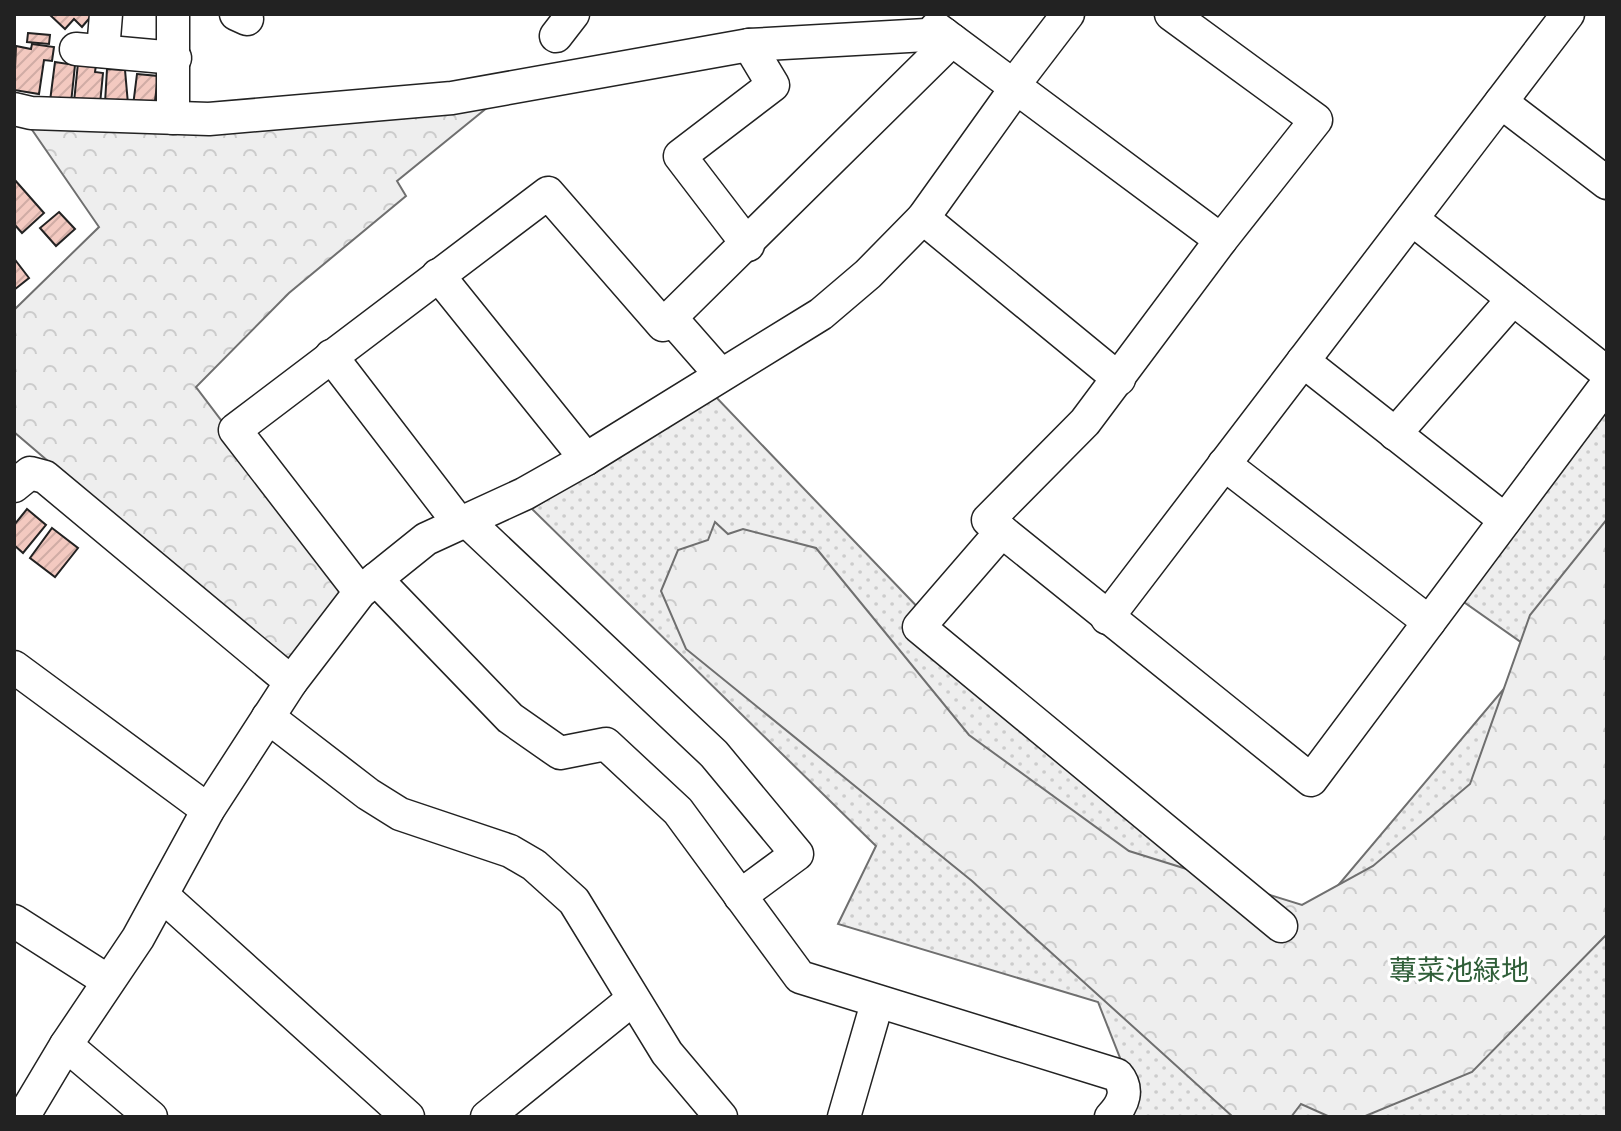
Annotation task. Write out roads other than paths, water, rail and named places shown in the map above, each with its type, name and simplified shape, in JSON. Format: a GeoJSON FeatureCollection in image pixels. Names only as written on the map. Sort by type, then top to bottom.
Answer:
{"type":"FeatureCollection","features":[{"type":"Feature","properties":{"kind":"street"},"geometry":{"type":"LineString","coordinates":[[106,14],[89,50],[175,58]]}},
{"type":"Feature","properties":{"kind":"street"},"geometry":{"type":"LineString","coordinates":[[173,14],[173,118]]}},
{"type":"Feature","properties":{"kind":"street"},"geometry":{"type":"LineString","coordinates":[[917,14],[1221,240]]}},
{"type":"Feature","properties":{"kind":"street"},"geometry":{"type":"LineString","coordinates":[[23,1117],[163,896],[208,810],[268,717],[291,682],[368,586],[426,539],[524,494],[586,459],[821,314],[868,274],[923,218],[1068,14]]}},
{"type":"Feature","properties":{"kind":"street"},"geometry":{"type":"LineString","coordinates":[[1171,14],[1316,120],[1221,240],[1085,422],[988,520],[1311,780],[1607,384]]}},
{"type":"Feature","properties":{"kind":"street"},"geometry":{"type":"LineString","coordinates":[[1107,618],[1568,14]]}},
{"type":"Feature","properties":{"kind":"street"},"geometry":{"type":"LineString","coordinates":[[17,113],[209,119],[452,98],[749,45],[948,37]]}},
{"type":"Feature","properties":{"kind":"street"},"geometry":{"type":"LineString","coordinates":[[948,37],[748,245],[663,325],[548,193],[235,430],[368,586],[510,718],[560,753],[606,744],[620,754],[678,811],[800,977],[1117,1075],[1124,1083],[1125,1095],[1111,1117]]}},
{"type":"Feature","properties":{"kind":"street"},"geometry":{"type":"LineString","coordinates":[[748,245],[680,156],[773,85],[749,45]]}},
{"type":"Feature","properties":{"kind":"street"},"geometry":{"type":"LineString","coordinates":[[1501,102],[1607,183]]}},
{"type":"Feature","properties":{"kind":"street"},"geometry":{"type":"LineString","coordinates":[[923,218],[1119,379]]}},
{"type":"Feature","properties":{"kind":"street"},"geometry":{"type":"LineString","coordinates":[[1412,219],[1607,373]]}},
{"type":"Feature","properties":{"kind":"street"},"geometry":{"type":"LineString","coordinates":[[438,275],[586,459]]}},
{"type":"Feature","properties":{"kind":"street"},"geometry":{"type":"LineString","coordinates":[[1395,434],[1513,299]]}},
{"type":"Feature","properties":{"kind":"street"},"geometry":{"type":"LineString","coordinates":[[671,318],[721,375]]}},
{"type":"Feature","properties":{"kind":"street"},"geometry":{"type":"LineString","coordinates":[[331,356],[463,521],[714,754],[797,854],[740,896]]}},
{"type":"Feature","properties":{"kind":"street"},"geometry":{"type":"LineString","coordinates":[[1303,361],[1505,520]]}},
{"type":"Feature","properties":{"kind":"street"},"geometry":{"type":"LineString","coordinates":[[1224,464],[1429,622]]}},
{"type":"Feature","properties":{"kind":"street"},"geometry":{"type":"LineString","coordinates":[[14,486],[30,473],[45,477],[291,682]]}},
{"type":"Feature","properties":{"kind":"street"},"geometry":{"type":"LineString","coordinates":[[1002,531],[919,627],[1281,926]]}},
{"type":"Feature","properties":{"kind":"street"},"geometry":{"type":"LineString","coordinates":[[14,667],[208,810]]}},
{"type":"Feature","properties":{"kind":"street"},"geometry":{"type":"LineString","coordinates":[[268,717],[346,778],[400,814],[510,851],[534,865],[574,901],[667,1053],[714,1115]]}},
{"type":"Feature","properties":{"kind":"street"},"geometry":{"type":"LineString","coordinates":[[163,896],[408,1117]]}},
{"type":"Feature","properties":{"kind":"street"},"geometry":{"type":"LineString","coordinates":[[14,921],[108,981]]}},
{"type":"Feature","properties":{"kind":"street"},"geometry":{"type":"LineString","coordinates":[[487,1117],[633,999]]}},
{"type":"Feature","properties":{"kind":"street"},"geometry":{"type":"LineString","coordinates":[[844,1117],[877,1003]]}},
{"type":"Feature","properties":{"kind":"street"},"geometry":{"type":"LineString","coordinates":[[66,1045],[151,1117]]}},
{"type":"Feature","properties":{"kind":"park label","name":"蓴菜池緑地"},"geometry":{"type":"Point","coordinates":[1459,970]}}]}
